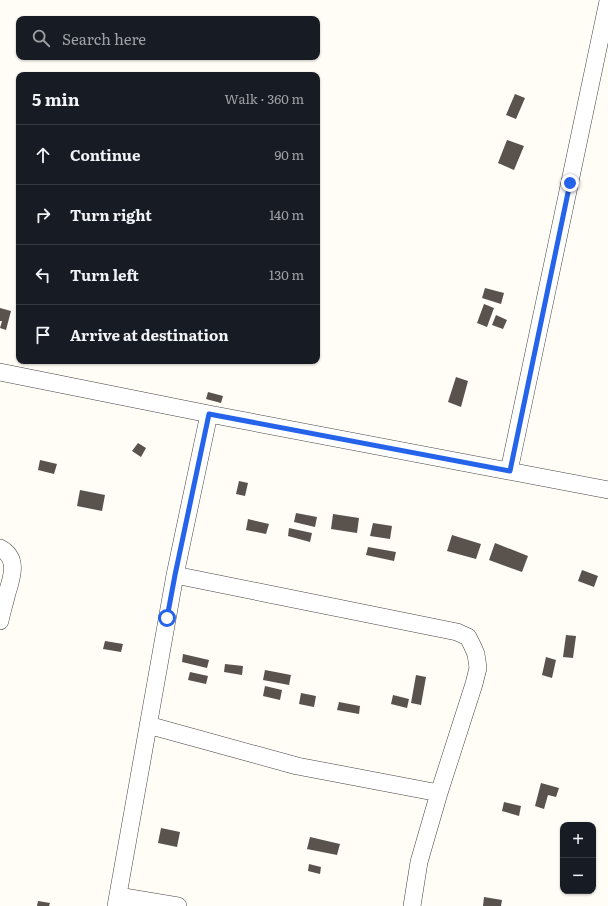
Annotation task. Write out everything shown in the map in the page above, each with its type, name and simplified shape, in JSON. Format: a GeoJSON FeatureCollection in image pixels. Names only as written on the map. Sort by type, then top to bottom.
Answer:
{"type":"FeatureCollection","features":[{"type":"Feature","properties":{"kind":"street"},"geometry":{"type":"LineString","coordinates":[[510,471],[608,1]]}},
{"type":"Feature","properties":{"kind":"street"},"geometry":{"type":"LineString","coordinates":[[0,372],[209,414],[608,490]]}},
{"type":"Feature","properties":{"kind":"street"},"geometry":{"type":"LineString","coordinates":[[178,906],[117,901],[175,575],[209,414]]}},
{"type":"Feature","properties":{"kind":"street"},"geometry":{"type":"LineString","coordinates":[[0,548],[9,556],[12,563],[13,573],[0,621]]}},
{"type":"Feature","properties":{"kind":"street"},"geometry":{"type":"LineString","coordinates":[[175,575],[457,632],[468,637],[476,654],[478,668],[419,862],[412,906]]}},
{"type":"Feature","properties":{"kind":"street"},"geometry":{"type":"LineString","coordinates":[[148,725],[297,766],[439,793]]}},
{"type":"Feature","properties":{"kind":"building"},"geometry":{"type":"Polygon","coordinates":[[[515,94],[525,98],[516,119],[506,115],[515,94]]]}},
{"type":"Feature","properties":{"kind":"building"},"geometry":{"type":"Polygon","coordinates":[[[507,140],[524,146],[514,170],[498,163],[507,140]]]}},
{"type":"Feature","properties":{"kind":"building"},"geometry":{"type":"Polygon","coordinates":[[[485,288],[504,293],[501,304],[482,298],[485,288]]]}},
{"type":"Feature","properties":{"kind":"building"},"geometry":{"type":"Polygon","coordinates":[[[484,304],[494,308],[487,327],[477,323],[484,304]]]}},
{"type":"Feature","properties":{"kind":"building"},"geometry":{"type":"Polygon","coordinates":[[[0,308],[11,311],[6,330],[0,328],[2,321],[0,321],[0,308]]]}},
{"type":"Feature","properties":{"kind":"building"},"geometry":{"type":"Polygon","coordinates":[[[496,315],[507,320],[503,329],[492,325],[496,315]]]}},
{"type":"Feature","properties":{"kind":"building"},"geometry":{"type":"Polygon","coordinates":[[[456,377],[468,381],[461,407],[448,402],[456,377]]]}},
{"type":"Feature","properties":{"kind":"building"},"geometry":{"type":"Polygon","coordinates":[[[208,392],[223,396],[221,403],[206,399],[208,392]]]}},
{"type":"Feature","properties":{"kind":"building"},"geometry":{"type":"Polygon","coordinates":[[[138,443],[146,448],[141,457],[132,451],[138,443]]]}},
{"type":"Feature","properties":{"kind":"building"},"geometry":{"type":"Polygon","coordinates":[[[40,460],[57,464],[54,474],[38,470],[40,460]]]}},
{"type":"Feature","properties":{"kind":"building"},"geometry":{"type":"Polygon","coordinates":[[[239,481],[248,483],[245,496],[236,494],[239,481]]]}},
{"type":"Feature","properties":{"kind":"building"},"geometry":{"type":"Polygon","coordinates":[[[80,490],[105,495],[102,511],[77,506],[80,490]]]}},
{"type":"Feature","properties":{"kind":"building"},"geometry":{"type":"Polygon","coordinates":[[[296,513],[317,517],[315,527],[294,522],[296,513]]]}},
{"type":"Feature","properties":{"kind":"building"},"geometry":{"type":"Polygon","coordinates":[[[333,514],[359,518],[357,533],[331,529],[333,514]]]}},
{"type":"Feature","properties":{"kind":"building"},"geometry":{"type":"Polygon","coordinates":[[[248,519],[269,524],[266,534],[246,530],[248,519]]]}},
{"type":"Feature","properties":{"kind":"building"},"geometry":{"type":"Polygon","coordinates":[[[373,523],[392,526],[390,539],[370,536],[373,523]]]}},
{"type":"Feature","properties":{"kind":"building"},"geometry":{"type":"Polygon","coordinates":[[[289,528],[312,533],[310,542],[288,536],[289,528]]]}},
{"type":"Feature","properties":{"kind":"building"},"geometry":{"type":"Polygon","coordinates":[[[452,535],[481,544],[476,559],[447,551],[452,535]]]}},
{"type":"Feature","properties":{"kind":"building"},"geometry":{"type":"Polygon","coordinates":[[[495,543],[528,556],[522,572],[489,560],[495,543]]]}},
{"type":"Feature","properties":{"kind":"building"},"geometry":{"type":"Polygon","coordinates":[[[368,547],[396,552],[394,561],[366,555],[368,547]]]}},
{"type":"Feature","properties":{"kind":"building"},"geometry":{"type":"Polygon","coordinates":[[[582,570],[598,576],[594,587],[578,581],[582,570]]]}},
{"type":"Feature","properties":{"kind":"building"},"geometry":{"type":"Polygon","coordinates":[[[566,635],[576,636],[573,658],[563,657],[566,635]]]}},
{"type":"Feature","properties":{"kind":"building"},"geometry":{"type":"Polygon","coordinates":[[[105,641],[123,644],[121,652],[103,649],[105,641]]]}},
{"type":"Feature","properties":{"kind":"building"},"geometry":{"type":"Polygon","coordinates":[[[183,654],[209,660],[207,668],[182,662],[183,654]]]}},
{"type":"Feature","properties":{"kind":"building"},"geometry":{"type":"Polygon","coordinates":[[[546,657],[556,660],[552,678],[542,675],[546,657]]]}},
{"type":"Feature","properties":{"kind":"building"},"geometry":{"type":"Polygon","coordinates":[[[225,664],[243,666],[242,675],[224,672],[225,664]]]}},
{"type":"Feature","properties":{"kind":"building"},"geometry":{"type":"Polygon","coordinates":[[[265,670],[291,675],[289,685],[263,680],[265,670]]]}},
{"type":"Feature","properties":{"kind":"building"},"geometry":{"type":"Polygon","coordinates":[[[190,672],[208,676],[206,684],[188,680],[190,672]]]}},
{"type":"Feature","properties":{"kind":"building"},"geometry":{"type":"Polygon","coordinates":[[[416,675],[426,677],[421,705],[411,703],[416,675]]]}},
{"type":"Feature","properties":{"kind":"building"},"geometry":{"type":"Polygon","coordinates":[[[265,686],[282,690],[280,700],[263,696],[265,686]]]}},
{"type":"Feature","properties":{"kind":"building"},"geometry":{"type":"Polygon","coordinates":[[[301,693],[316,696],[314,707],[299,704],[301,693]]]}},
{"type":"Feature","properties":{"kind":"building"},"geometry":{"type":"Polygon","coordinates":[[[393,695],[409,699],[407,708],[391,704],[393,695]]]}},
{"type":"Feature","properties":{"kind":"building"},"geometry":{"type":"Polygon","coordinates":[[[339,702],[360,706],[359,714],[337,710],[339,702]]]}},
{"type":"Feature","properties":{"kind":"building"},"geometry":{"type":"Polygon","coordinates":[[[541,783],[559,788],[556,797],[548,795],[544,809],[535,806],[541,783]]]}},
{"type":"Feature","properties":{"kind":"building"},"geometry":{"type":"Polygon","coordinates":[[[504,802],[521,806],[519,816],[502,811],[504,802]]]}},
{"type":"Feature","properties":{"kind":"building"},"geometry":{"type":"Polygon","coordinates":[[[161,828],[180,832],[177,847],[158,843],[161,828]]]}},
{"type":"Feature","properties":{"kind":"building"},"geometry":{"type":"Polygon","coordinates":[[[310,837],[340,844],[337,855],[307,849],[310,837]]]}},
{"type":"Feature","properties":{"kind":"building"},"geometry":{"type":"Polygon","coordinates":[[[309,864],[321,867],[320,874],[308,871],[309,864]]]}},
{"type":"Feature","properties":{"kind":"building"},"geometry":{"type":"Polygon","coordinates":[[[484,897],[502,900],[501,906],[483,906],[484,897]]]}},
{"type":"Feature","properties":{"kind":"building"},"geometry":{"type":"Polygon","coordinates":[[[38,901],[50,903],[49,906],[37,906],[38,901]]]}},
{"type":"Feature","properties":{"kind":"route"},"geometry":{"type":"LineString","coordinates":[[167,618],[209,414],[510,471],[570,183]]}}]}
